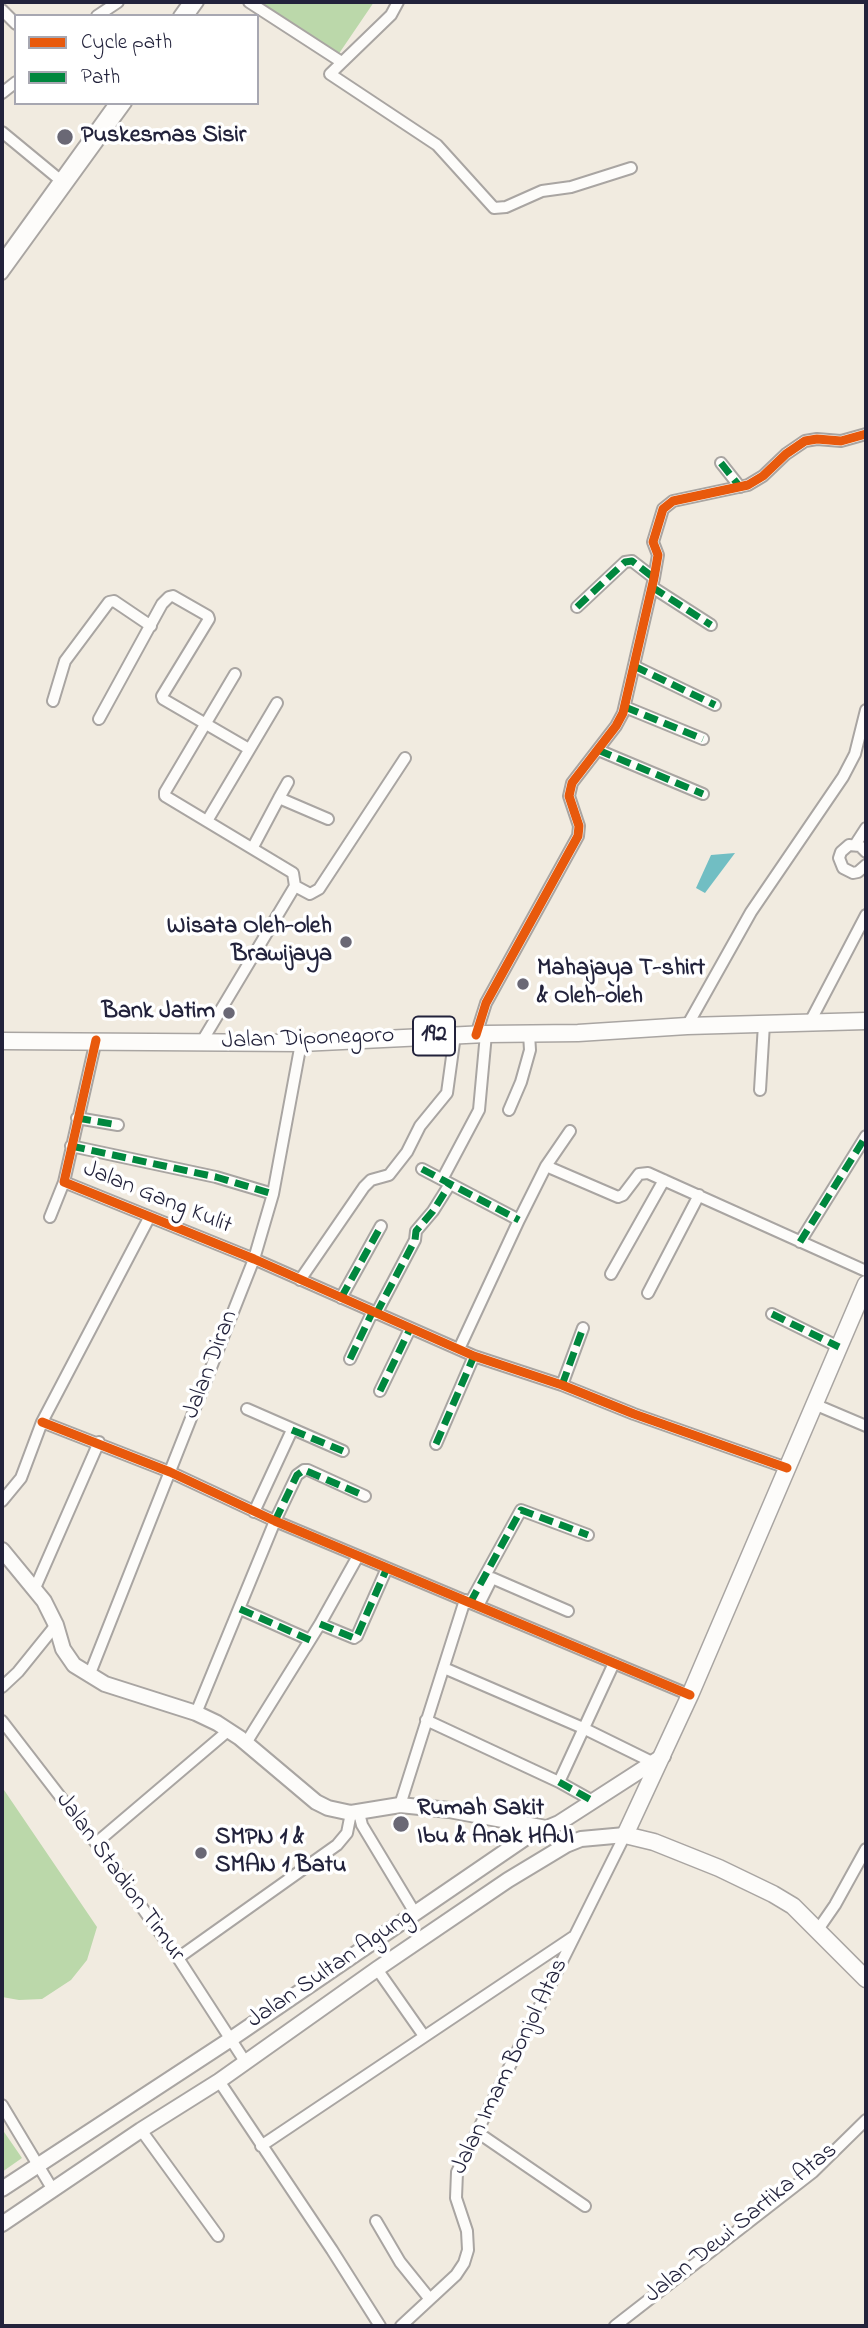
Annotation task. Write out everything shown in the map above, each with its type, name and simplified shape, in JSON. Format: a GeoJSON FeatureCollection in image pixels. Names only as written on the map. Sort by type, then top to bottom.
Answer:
{"type":"FeatureCollection","features":[{"type":"Feature","properties":{"kind":"main road","name":"Jalan Diponegoro"},"geometry":{"type":"LineString","coordinates":[[2,1041],[301,1043],[866,1021]]}},
{"type":"Feature","properties":{"kind":"main road"},"geometry":{"type":"LineString","coordinates":[[866,1284],[690,1695],[657,1759],[625,1835],[654,1842],[719,1868],[773,1894],[793,1906],[866,1979]]}},
{"type":"Feature","properties":{"kind":"main road"},"geometry":{"type":"LineString","coordinates":[[2,1550],[35,1588],[56,1625],[63,1648],[74,1665],[89,1676],[117,1688],[196,1713],[229,1730],[316,1802],[328,1808],[355,1813],[400,1805],[449,1810],[546,1828]]}},
{"type":"Feature","properties":{"kind":"main road","name":"Jalan Sultan Agung"},"geometry":{"type":"LineString","coordinates":[[2,2189],[231,2039],[528,1836],[559,1823],[657,1759]]}},
{"type":"Feature","properties":{"kind":"main road"},"geometry":{"type":"LineString","coordinates":[[625,1780],[639,1783],[642,1798]]}},
{"type":"Feature","properties":{"kind":"main road","name":"Jalan Sultan Agung"},"geometry":{"type":"LineString","coordinates":[[2,2224],[246,2063],[453,1916],[566,1845],[596,1836],[625,1835]]}},
{"type":"Feature","properties":{"kind":"main road"},"geometry":{"type":"LineString","coordinates":[[440,1896],[441,1911],[453,1916]]}},
{"type":"Feature","properties":{"kind":"street"},"geometry":{"type":"LineString","coordinates":[[100,14],[118,2]]}},
{"type":"Feature","properties":{"kind":"street"},"geometry":{"type":"LineString","coordinates":[[249,2],[337,65]]}},
{"type":"Feature","properties":{"kind":"street"},"geometry":{"type":"LineString","coordinates":[[398,2],[391,15],[330,74],[437,145],[494,208],[506,207],[542,191],[571,187],[631,168]]}},
{"type":"Feature","properties":{"kind":"street"},"geometry":{"type":"LineString","coordinates":[[2,274],[114,105]]}},
{"type":"Feature","properties":{"kind":"street"},"geometry":{"type":"LineString","coordinates":[[2,260],[124,105]]}},
{"type":"Feature","properties":{"kind":"street"},"geometry":{"type":"LineString","coordinates":[[4,139],[63,183]]}},
{"type":"Feature","properties":{"kind":"street"},"geometry":{"type":"LineString","coordinates":[[350,1359],[415,1240],[416,1231],[433,1211],[479,1110],[481,1034],[486,1003],[578,836],[579,826],[569,790],[616,726],[625,707],[658,555],[653,542],[660,515],[673,501],[740,487],[763,476],[786,454],[805,442],[817,439],[841,441],[866,434]]}},
{"type":"Feature","properties":{"kind":"street"},"geometry":{"type":"LineString","coordinates":[[721,463],[740,487]]}},
{"type":"Feature","properties":{"kind":"street"},"geometry":{"type":"LineString","coordinates":[[577,607],[625,562],[632,561],[653,582],[711,625]]}},
{"type":"Feature","properties":{"kind":"street"},"geometry":{"type":"LineString","coordinates":[[99,719],[162,604],[171,596],[208,615],[208,624],[162,695],[165,701],[249,749]]}},
{"type":"Feature","properties":{"kind":"street"},"geometry":{"type":"LineString","coordinates":[[53,701],[65,661],[109,602],[114,601],[151,626]]}},
{"type":"Feature","properties":{"kind":"street"},"geometry":{"type":"LineString","coordinates":[[634,666],[715,705]]}},
{"type":"Feature","properties":{"kind":"street"},"geometry":{"type":"LineString","coordinates":[[201,1043],[295,886],[293,873],[165,796],[235,674]]}},
{"type":"Feature","properties":{"kind":"street"},"geometry":{"type":"LineString","coordinates":[[207,821],[277,703]]}},
{"type":"Feature","properties":{"kind":"street"},"geometry":{"type":"LineString","coordinates":[[625,707],[703,739]]}},
{"type":"Feature","properties":{"kind":"street"},"geometry":{"type":"LineString","coordinates":[[687,1026],[751,912],[843,777],[855,754],[866,710]]}},
{"type":"Feature","properties":{"kind":"street"},"geometry":{"type":"LineString","coordinates":[[598,750],[703,794]]}},
{"type":"Feature","properties":{"kind":"street"},"geometry":{"type":"LineString","coordinates":[[295,886],[310,894],[318,890],[405,758]]}},
{"type":"Feature","properties":{"kind":"street"},"geometry":{"type":"LineString","coordinates":[[253,847],[288,782]]}},
{"type":"Feature","properties":{"kind":"street"},"geometry":{"type":"LineString","coordinates":[[279,798],[328,818]]}},
{"type":"Feature","properties":{"kind":"street"},"geometry":{"type":"LineString","coordinates":[[865,869],[853,873],[843,868],[840,863],[841,852],[849,845],[863,848],[866,828]]}},
{"type":"Feature","properties":{"kind":"street"},"geometry":{"type":"LineString","coordinates":[[810,1022],[866,915]]}},
{"type":"Feature","properties":{"kind":"street"},"geometry":{"type":"LineString","coordinates":[[760,1090],[764,1024]]}},
{"type":"Feature","properties":{"kind":"street"},"geometry":{"type":"LineString","coordinates":[[509,1110],[530,1050],[529,1034]]}},
{"type":"Feature","properties":{"kind":"street"},"geometry":{"type":"LineString","coordinates":[[300,1280],[364,1187],[371,1180],[389,1175],[407,1152],[420,1126],[447,1093],[455,1035]]}},
{"type":"Feature","properties":{"kind":"street","name":"Jalan Gang Kulit"},"geometry":{"type":"LineString","coordinates":[[96,1040],[64,1182],[254,1259],[474,1356],[562,1385],[643,1417],[788,1468]]}},
{"type":"Feature","properties":{"kind":"street","name":"Jalan Diran"},"geometry":{"type":"LineString","coordinates":[[89,1676],[254,1259],[273,1194],[301,1043]]}},
{"type":"Feature","properties":{"kind":"street"},"geometry":{"type":"LineString","coordinates":[[77,1118],[118,1125]]}},
{"type":"Feature","properties":{"kind":"street"},"geometry":{"type":"LineString","coordinates":[[459,1349],[546,1166],[570,1131]]}},
{"type":"Feature","properties":{"kind":"street"},"geometry":{"type":"LineString","coordinates":[[800,1242],[866,1136]]}},
{"type":"Feature","properties":{"kind":"street"},"geometry":{"type":"LineString","coordinates":[[71,1146],[216,1177],[273,1194]]}},
{"type":"Feature","properties":{"kind":"street"},"geometry":{"type":"LineString","coordinates":[[546,1166],[613,1197],[623,1195],[641,1172],[699,1195],[866,1271]]}},
{"type":"Feature","properties":{"kind":"street"},"geometry":{"type":"LineString","coordinates":[[422,1169],[448,1179],[519,1220]]}},
{"type":"Feature","properties":{"kind":"street"},"geometry":{"type":"LineString","coordinates":[[611,1274],[664,1180]]}},
{"type":"Feature","properties":{"kind":"street"},"geometry":{"type":"LineString","coordinates":[[50,1217],[64,1182]]}},
{"type":"Feature","properties":{"kind":"street"},"geometry":{"type":"LineString","coordinates":[[648,1293],[699,1195]]}},
{"type":"Feature","properties":{"kind":"street"},"geometry":{"type":"LineString","coordinates":[[2,1501],[21,1478],[42,1422],[149,1217]]}},
{"type":"Feature","properties":{"kind":"street"},"geometry":{"type":"LineString","coordinates":[[341,1298],[381,1226]]}},
{"type":"Feature","properties":{"kind":"street"},"geometry":{"type":"LineString","coordinates":[[772,1314],[839,1347]]}},
{"type":"Feature","properties":{"kind":"street"},"geometry":{"type":"LineString","coordinates":[[562,1385],[583,1328]]}},
{"type":"Feature","properties":{"kind":"street"},"geometry":{"type":"LineString","coordinates":[[380,1391],[410,1329]]}},
{"type":"Feature","properties":{"kind":"street"},"geometry":{"type":"LineString","coordinates":[[436,1444],[474,1356]]}},
{"type":"Feature","properties":{"kind":"street"},"geometry":{"type":"LineString","coordinates":[[814,1404],[866,1426]]}},
{"type":"Feature","properties":{"kind":"street"},"geometry":{"type":"LineString","coordinates":[[247,1409],[343,1451]]}},
{"type":"Feature","properties":{"kind":"street"},"geometry":{"type":"LineString","coordinates":[[42,1422],[99,1442],[275,1521],[690,1695]]}},
{"type":"Feature","properties":{"kind":"street"},"geometry":{"type":"LineString","coordinates":[[254,1512],[292,1430]]}},
{"type":"Feature","properties":{"kind":"street"},"geometry":{"type":"LineString","coordinates":[[35,1588],[99,1442]]}},
{"type":"Feature","properties":{"kind":"street"},"geometry":{"type":"LineString","coordinates":[[196,1713],[275,1521],[297,1475],[304,1470],[365,1496]]}},
{"type":"Feature","properties":{"kind":"street"},"geometry":{"type":"LineString","coordinates":[[400,1805],[444,1668],[471,1603],[521,1510],[588,1535]]}},
{"type":"Feature","properties":{"kind":"street"},"geometry":{"type":"LineString","coordinates":[[246,1743],[320,1624],[358,1556]]}},
{"type":"Feature","properties":{"kind":"street"},"geometry":{"type":"LineString","coordinates":[[320,1624],[354,1638],[357,1636],[387,1568]]}},
{"type":"Feature","properties":{"kind":"street"},"geometry":{"type":"LineString","coordinates":[[471,1603],[492,1578],[568,1611]]}},
{"type":"Feature","properties":{"kind":"street"},"geometry":{"type":"LineString","coordinates":[[240,1609],[310,1640]]}},
{"type":"Feature","properties":{"kind":"street"},"geometry":{"type":"LineString","coordinates":[[2,1687],[18,1672],[56,1625]]}},
{"type":"Feature","properties":{"kind":"street"},"geometry":{"type":"LineString","coordinates":[[559,1782],[614,1663]]}},
{"type":"Feature","properties":{"kind":"street"},"geometry":{"type":"LineString","coordinates":[[444,1668],[657,1759]]}},
{"type":"Feature","properties":{"kind":"street"},"geometry":{"type":"LineString","coordinates":[[426,1720],[559,1782],[593,1801]]}},
{"type":"Feature","properties":{"kind":"street","name":"Jalan Stadion Timur"},"geometry":{"type":"LineString","coordinates":[[2,1721],[96,1843],[178,1958],[246,2063]]}},
{"type":"Feature","properties":{"kind":"street"},"geometry":{"type":"LineString","coordinates":[[96,1843],[229,1730]]}},
{"type":"Feature","properties":{"kind":"street"},"geometry":{"type":"LineString","coordinates":[[355,1813],[415,1913]]}},
{"type":"Feature","properties":{"kind":"street"},"geometry":{"type":"LineString","coordinates":[[178,1958],[337,1845],[347,1833],[355,1813]]}},
{"type":"Feature","properties":{"kind":"street","name":"Jalan Imam Bonjol Atas"},"geometry":{"type":"LineString","coordinates":[[401,2326],[456,2275],[466,2257],[467,2231],[456,2198],[455,2179],[625,1835]]}},
{"type":"Feature","properties":{"kind":"street"},"geometry":{"type":"LineString","coordinates":[[817,1931],[835,1905],[866,1849]]}},
{"type":"Feature","properties":{"kind":"street"},"geometry":{"type":"LineString","coordinates":[[261,2146],[575,1935]]}},
{"type":"Feature","properties":{"kind":"street"},"geometry":{"type":"LineString","coordinates":[[377,1969],[424,2036]]}},
{"type":"Feature","properties":{"kind":"street"},"geometry":{"type":"LineString","coordinates":[[219,2081],[380,2326]]}},
{"type":"Feature","properties":{"kind":"street"},"geometry":{"type":"LineString","coordinates":[[2,2105],[53,2189]]}},
{"type":"Feature","properties":{"kind":"street","name":"Jalan Dewi Sartika Atas"},"geometry":{"type":"LineString","coordinates":[[615,2326],[813,2172],[866,2120]]}},
{"type":"Feature","properties":{"kind":"street"},"geometry":{"type":"LineString","coordinates":[[141,2130],[218,2235]]}},
{"type":"Feature","properties":{"kind":"street"},"geometry":{"type":"LineString","coordinates":[[477,2132],[585,2206]]}},
{"type":"Feature","properties":{"kind":"street"},"geometry":{"type":"LineString","coordinates":[[376,2221],[400,2262],[429,2298]]}},
{"type":"Feature","properties":{"kind":"green space"},"geometry":{"type":"Polygon","coordinates":[[[256,2],[374,2],[338,55],[256,2]]]}},
{"type":"Feature","properties":{"kind":"green space"},"geometry":{"type":"Polygon","coordinates":[[[2,1787],[97,1927],[87,1960],[71,1980],[42,1999],[19,2000],[2,1997],[2,1787]]]}},
{"type":"Feature","properties":{"kind":"green space"},"geometry":{"type":"Polygon","coordinates":[[[2,2129],[22,2158],[2,2172],[2,2129]]]}},
{"type":"Feature","properties":{"kind":"water"},"geometry":{"type":"Polygon","coordinates":[[[735,853],[705,893],[696,888],[711,855],[735,853]]]}},
{"type":"Feature","properties":{"kind":"marked path"},"geometry":{"type":"LineString","coordinates":[[721,463],[740,487]]}},
{"type":"Feature","properties":{"kind":"marked path"},"geometry":{"type":"LineString","coordinates":[[577,607],[625,562],[632,561],[654,578]]}},
{"type":"Feature","properties":{"kind":"marked path"},"geometry":{"type":"LineString","coordinates":[[652,587],[711,625]]}},
{"type":"Feature","properties":{"kind":"marked path"},"geometry":{"type":"LineString","coordinates":[[634,666],[715,705]]}},
{"type":"Feature","properties":{"kind":"marked path"},"geometry":{"type":"LineString","coordinates":[[625,707],[703,739]]}},
{"type":"Feature","properties":{"kind":"marked path"},"geometry":{"type":"LineString","coordinates":[[598,750],[703,794]]}},
{"type":"Feature","properties":{"kind":"marked path"},"geometry":{"type":"LineString","coordinates":[[77,1118],[118,1125]]}},
{"type":"Feature","properties":{"kind":"marked path"},"geometry":{"type":"LineString","coordinates":[[800,1242],[866,1136]]}},
{"type":"Feature","properties":{"kind":"marked path"},"geometry":{"type":"LineString","coordinates":[[71,1146],[216,1177],[273,1194]]}},
{"type":"Feature","properties":{"kind":"marked path"},"geometry":{"type":"LineString","coordinates":[[422,1169],[519,1220]]}},
{"type":"Feature","properties":{"kind":"marked path"},"geometry":{"type":"LineString","coordinates":[[376,1314],[415,1240],[416,1231],[450,1184]]}},
{"type":"Feature","properties":{"kind":"marked path"},"geometry":{"type":"LineString","coordinates":[[341,1298],[381,1226]]}},
{"type":"Feature","properties":{"kind":"marked path"},"geometry":{"type":"LineString","coordinates":[[350,1359],[372,1313]]}},
{"type":"Feature","properties":{"kind":"marked path"},"geometry":{"type":"LineString","coordinates":[[772,1314],[839,1347]]}},
{"type":"Feature","properties":{"kind":"marked path"},"geometry":{"type":"LineString","coordinates":[[562,1385],[583,1328]]}},
{"type":"Feature","properties":{"kind":"marked path"},"geometry":{"type":"LineString","coordinates":[[380,1391],[410,1329]]}},
{"type":"Feature","properties":{"kind":"marked path"},"geometry":{"type":"LineString","coordinates":[[436,1444],[474,1356]]}},
{"type":"Feature","properties":{"kind":"marked path"},"geometry":{"type":"LineString","coordinates":[[292,1430],[343,1451]]}},
{"type":"Feature","properties":{"kind":"marked path"},"geometry":{"type":"LineString","coordinates":[[275,1521],[297,1475],[304,1470],[365,1496]]}},
{"type":"Feature","properties":{"kind":"marked path"},"geometry":{"type":"LineString","coordinates":[[470,1603],[521,1510],[588,1535]]}},
{"type":"Feature","properties":{"kind":"marked path"},"geometry":{"type":"LineString","coordinates":[[320,1624],[354,1638],[357,1636],[387,1568]]}},
{"type":"Feature","properties":{"kind":"marked path"},"geometry":{"type":"LineString","coordinates":[[240,1609],[310,1640]]}},
{"type":"Feature","properties":{"kind":"marked path"},"geometry":{"type":"LineString","coordinates":[[559,1782],[593,1801]]}},
{"type":"Feature","properties":{"kind":"cycle path"},"geometry":{"type":"LineString","coordinates":[[476,1035],[486,1003],[578,836],[579,826],[569,796],[572,783],[623,713],[654,578],[658,555],[653,542],[663,509],[673,501],[748,485],[805,441],[841,441],[866,434]]}},
{"type":"Feature","properties":{"kind":"cycle path"},"geometry":{"type":"LineString","coordinates":[[96,1040],[64,1182],[254,1259],[474,1356],[562,1385],[634,1414],[787,1468]]}},
{"type":"Feature","properties":{"kind":"cycle path"},"geometry":{"type":"LineString","coordinates":[[42,1422],[170,1472],[275,1521],[690,1695]]}},
{"type":"Feature","properties":{"kind":"place","name":"Puskesmas Sisir"},"geometry":{"type":"Point","coordinates":[65,137]}},
{"type":"Feature","properties":{"kind":"place","name":"Wisata Oleh-oleh Brawijaya"},"geometry":{"type":"Point","coordinates":[346,942]}},
{"type":"Feature","properties":{"kind":"place","name":"Mahajaya T-shirt & Oleh-oleh"},"geometry":{"type":"Point","coordinates":[523,984]}},
{"type":"Feature","properties":{"kind":"place","name":"Bank Jatim"},"geometry":{"type":"Point","coordinates":[229,1013]}},
{"type":"Feature","properties":{"kind":"place","name":"Rumah Sakit Ibu & Anak HAJI"},"geometry":{"type":"Point","coordinates":[401,1824]}},
{"type":"Feature","properties":{"kind":"place","name":"SMPN 1 & SMAN 1 Batu"},"geometry":{"type":"Point","coordinates":[201,1853]}}]}
